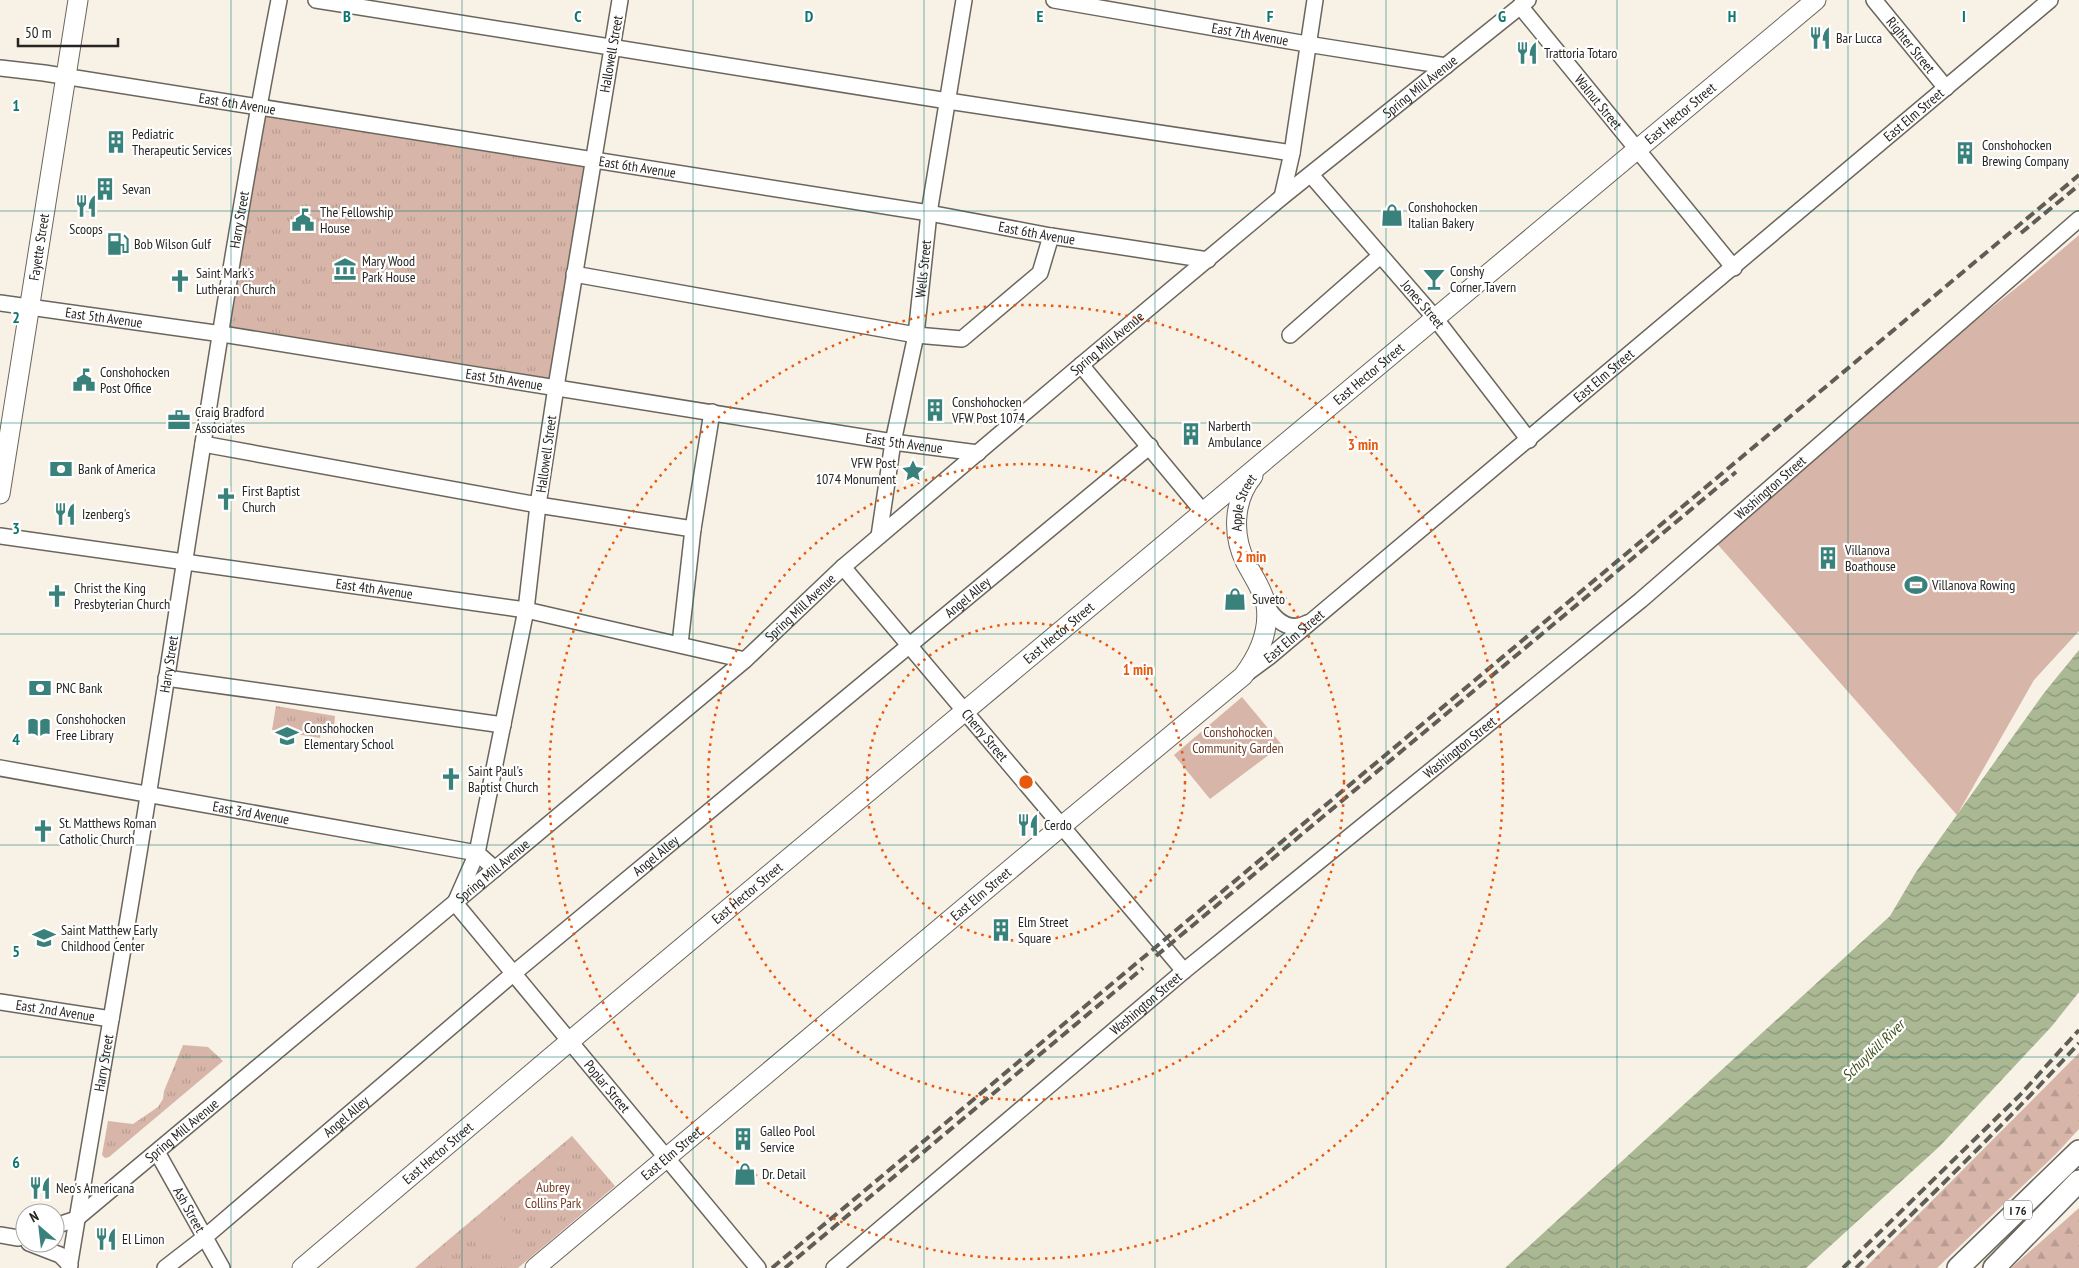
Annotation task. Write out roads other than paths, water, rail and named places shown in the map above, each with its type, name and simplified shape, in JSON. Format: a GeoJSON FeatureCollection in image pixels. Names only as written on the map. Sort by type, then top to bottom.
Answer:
{"type":"FeatureCollection","features":[{"type":"Feature","properties":{"kind":"highway","name":"I 76"},"geometry":{"type":"LineString","coordinates":[[1958,1268],[2079,1151]]}},
{"type":"Feature","properties":{"kind":"highway","name":"I 76"},"geometry":{"type":"LineString","coordinates":[[1994,1268],[2079,1181]]}},
{"type":"Feature","properties":{"kind":"main road","name":"Fayette Street"},"geometry":{"type":"LineString","coordinates":[[0,494],[78,0]]}},
{"type":"Feature","properties":{"kind":"main road","name":"East Hector Street"},"geometry":{"type":"LineString","coordinates":[[302,1268],[965,710],[1204,513],[1434,318],[1816,0]]}},
{"type":"Feature","properties":{"kind":"main road","name":"Apple Street"},"geometry":{"type":"LineString","coordinates":[[1243,676],[1260,649],[1266,622],[1266,605],[1241,551],[1237,537],[1237,516],[1242,493],[1249,481],[1278,450]]}},
{"type":"Feature","properties":{"kind":"main road"},"geometry":{"type":"LineString","coordinates":[[1204,513],[1224,519],[1237,537]]}},
{"type":"Feature","properties":{"kind":"main road","name":"East Elm Street"},"geometry":{"type":"LineString","coordinates":[[535,1268],[1243,676]]}},
{"type":"Feature","properties":{"kind":"street","name":"Harry Street"},"geometry":{"type":"LineString","coordinates":[[70,1266],[76,1219],[148,794],[258,107],[279,0]]}},
{"type":"Feature","properties":{"kind":"street"},"geometry":{"type":"LineString","coordinates":[[316,0],[614,46],[948,101],[1292,153]]}},
{"type":"Feature","properties":{"kind":"street","name":"Hallowell Street"},"geometry":{"type":"LineString","coordinates":[[455,903],[477,853],[526,610],[538,504],[556,387],[592,159],[614,46],[620,0]]}},
{"type":"Feature","properties":{"kind":"street","name":"Wells Street"},"geometry":{"type":"LineString","coordinates":[[879,536],[892,442],[916,335],[929,213],[964,0]]}},
{"type":"Feature","properties":{"kind":"street","name":"East 7th Avenue"},"geometry":{"type":"LineString","coordinates":[[1054,0],[1446,66]]}},
{"type":"Feature","properties":{"kind":"street"},"geometry":{"type":"LineString","coordinates":[[1282,197],[1292,153],[1315,0]]}},
{"type":"Feature","properties":{"kind":"street","name":"Righter Street"},"geometry":{"type":"LineString","coordinates":[[1874,0],[1946,88]]}},
{"type":"Feature","properties":{"kind":"street","name":"East Elm Street"},"geometry":{"type":"LineString","coordinates":[[1243,676],[1270,657],[1316,616],[1734,268],[2050,0]]}},
{"type":"Feature","properties":{"kind":"street","name":"Walnut Street"},"geometry":{"type":"LineString","coordinates":[[1524,3],[1734,268]]}},
{"type":"Feature","properties":{"kind":"street","name":"Spring Mill Avenue"},"geometry":{"type":"LineString","coordinates":[[76,1219],[745,660],[843,567],[1282,197],[1524,3]]}},
{"type":"Feature","properties":{"kind":"street","name":"East 6th Avenue"},"geometry":{"type":"LineString","coordinates":[[0,68],[592,159],[929,213],[1050,236],[1208,260]]}},
{"type":"Feature","properties":{"kind":"street","name":"Jones Street"},"geometry":{"type":"LineString","coordinates":[[1311,175],[1434,318],[1529,440]]}},
{"type":"Feature","properties":{"kind":"street","name":"Washington Street"},"geometry":{"type":"LineString","coordinates":[[834,1268],[1184,971],[1641,600],[2079,219]]}},
{"type":"Feature","properties":{"kind":"street"},"geometry":{"type":"LineString","coordinates":[[574,274],[916,335],[962,339],[1040,273],[1050,236]]}},
{"type":"Feature","properties":{"kind":"street"},"geometry":{"type":"LineString","coordinates":[[1290,335],[1380,256]]}},
{"type":"Feature","properties":{"kind":"street","name":"East 5th Avenue"},"geometry":{"type":"LineString","coordinates":[[0,303],[222,334],[892,442],[978,453]]}},
{"type":"Feature","properties":{"kind":"street"},"geometry":{"type":"LineString","coordinates":[[1081,366],[1150,446],[1204,513]]}},
{"type":"Feature","properties":{"kind":"street"},"geometry":{"type":"LineString","coordinates":[[680,644],[693,529],[712,412]]}},
{"type":"Feature","properties":{"kind":"street"},"geometry":{"type":"LineString","coordinates":[[203,444],[538,504],[693,529]]}},
{"type":"Feature","properties":{"kind":"street","name":"Angel Alley"},"geometry":{"type":"LineString","coordinates":[[165,1268],[514,974],[1150,446]]}},
{"type":"Feature","properties":{"kind":"street","name":"East 4th Avenue"},"geometry":{"type":"LineString","coordinates":[[0,536],[526,610],[745,660]]}},
{"type":"Feature","properties":{"kind":"street","name":"Cherry Street"},"geometry":{"type":"LineString","coordinates":[[843,567],[1063,825],[1184,971]]}},
{"type":"Feature","properties":{"kind":"street"},"geometry":{"type":"LineString","coordinates":[[1266,605],[1279,621],[1291,627],[1302,626],[1316,616]]}},
{"type":"Feature","properties":{"kind":"street"},"geometry":{"type":"LineString","coordinates":[[166,678],[503,725]]}},
{"type":"Feature","properties":{"kind":"street","name":"East 3rd Avenue"},"geometry":{"type":"LineString","coordinates":[[0,768],[477,853]]}},
{"type":"Feature","properties":{"kind":"street"},"geometry":{"type":"LineString","coordinates":[[477,853],[495,870]]}},
{"type":"Feature","properties":{"kind":"street","name":"Poplar Street"},"geometry":{"type":"LineString","coordinates":[[455,903],[758,1268]]}},
{"type":"Feature","properties":{"kind":"street","name":"East 2nd Avenue"},"geometry":{"type":"LineString","coordinates":[[0,1002],[111,1019]]}},
{"type":"Feature","properties":{"kind":"street","name":"Ash Street"},"geometry":{"type":"LineString","coordinates":[[157,1152],[222,1268]]}},
{"type":"Feature","properties":{"kind":"street"},"geometry":{"type":"LineString","coordinates":[[65,1223],[76,1219]]}},
{"type":"Feature","properties":{"kind":"street"},"geometry":{"type":"LineString","coordinates":[[0,1235],[15,1238]]}},
{"type":"Feature","properties":{"kind":"street"},"geometry":{"type":"LineString","coordinates":[[55,1253],[60,1255],[70,1266]]}},
{"type":"Feature","properties":{"kind":"water","name":"Schuylkill River"},"geometry":{"type":"Polygon","coordinates":[[[2079,650],[2079,992],[2052,1026],[1940,1146],[1806,1268],[1505,1268],[1890,916],[1916,872],[2044,693],[2079,650]]]}},
{"type":"Feature","properties":{"kind":"railway"},"geometry":{"type":"LineString","coordinates":[[772,1268],[2079,175]]}},
{"type":"Feature","properties":{"kind":"railway"},"geometry":{"type":"LineString","coordinates":[[2021,233],[2079,185]]}},
{"type":"Feature","properties":{"kind":"railway"},"geometry":{"type":"LineString","coordinates":[[1156,956],[1736,472]]}},
{"type":"Feature","properties":{"kind":"railway"},"geometry":{"type":"LineString","coordinates":[[785,1268],[1143,968]]}},
{"type":"Feature","properties":{"kind":"railway"},"geometry":{"type":"LineString","coordinates":[[1843,1268],[2019,1096],[2079,1030]]}},
{"type":"Feature","properties":{"kind":"railway"},"geometry":{"type":"LineString","coordinates":[[1856,1268],[1997,1129],[2079,1043]]}},
{"type":"Feature","properties":{"kind":"place","name":"Bar Lucca"},"geometry":{"type":"Point","coordinates":[1820,38]}},
{"type":"Feature","properties":{"kind":"place","name":"Trattoria Totaro"},"geometry":{"type":"Point","coordinates":[1527,53]}},
{"type":"Feature","properties":{"kind":"place","name":"Pediatric Therapeutic Services"},"geometry":{"type":"Point","coordinates":[116,142]}},
{"type":"Feature","properties":{"kind":"place","name":"Conshohocken Brewing Company"},"geometry":{"type":"Point","coordinates":[1965,153]}},
{"type":"Feature","properties":{"kind":"place","name":"Sevan"},"geometry":{"type":"Point","coordinates":[105,189]}},
{"type":"Feature","properties":{"kind":"place","name":"Scoops"},"geometry":{"type":"Point","coordinates":[86,206]}},
{"type":"Feature","properties":{"kind":"place","name":"Conshohocken Italian Bakery"},"geometry":{"type":"Point","coordinates":[1392,215]}},
{"type":"Feature","properties":{"kind":"place","name":"The Fellowship House"},"geometry":{"type":"Point","coordinates":[303,220]}},
{"type":"Feature","properties":{"kind":"place","name":"Bob Wilson Gulf"},"geometry":{"type":"Point","coordinates":[118,244]}},
{"type":"Feature","properties":{"kind":"place","name":"Mary Wood Park House"},"geometry":{"type":"Point","coordinates":[345,269]}},
{"type":"Feature","properties":{"kind":"place","name":"Conshy Corner Tavern"},"geometry":{"type":"Point","coordinates":[1434,279]}},
{"type":"Feature","properties":{"kind":"place","name":"Saint Mark's Lutheran Church"},"geometry":{"type":"Point","coordinates":[180,281]}},
{"type":"Feature","properties":{"kind":"place","name":"Conshohocken Post Office"},"geometry":{"type":"Point","coordinates":[84,380]}},
{"type":"Feature","properties":{"kind":"place","name":"Conshohocken VFW Post 1074"},"geometry":{"type":"Point","coordinates":[935,410]}},
{"type":"Feature","properties":{"kind":"place","name":"Craig Bradford Associates"},"geometry":{"type":"Point","coordinates":[179,420]}},
{"type":"Feature","properties":{"kind":"place","name":"Narberth Ambulance"},"geometry":{"type":"Point","coordinates":[1191,434]}},
{"type":"Feature","properties":{"kind":"place","name":"Bank of America"},"geometry":{"type":"Point","coordinates":[61,469]}},
{"type":"Feature","properties":{"kind":"place","name":"VFW Post 1074 Monument"},"geometry":{"type":"Point","coordinates":[913,471]}},
{"type":"Feature","properties":{"kind":"place","name":"First Baptist Church"},"geometry":{"type":"Point","coordinates":[226,499]}},
{"type":"Feature","properties":{"kind":"place","name":"Izenberg's"},"geometry":{"type":"Point","coordinates":[65,514]}},
{"type":"Feature","properties":{"kind":"place","name":"Villanova Boathouse"},"geometry":{"type":"Point","coordinates":[1828,558]}},
{"type":"Feature","properties":{"kind":"place","name":"Villanova Rowing"},"geometry":{"type":"Point","coordinates":[1916,585]}},
{"type":"Feature","properties":{"kind":"place","name":"Christ the King Presbyterian Church"},"geometry":{"type":"Point","coordinates":[57,596]}},
{"type":"Feature","properties":{"kind":"place","name":"Suveto"},"geometry":{"type":"Point","coordinates":[1235,599]}},
{"type":"Feature","properties":{"kind":"place","name":"PNC Bank"},"geometry":{"type":"Point","coordinates":[40,688]}},
{"type":"Feature","properties":{"kind":"place","name":"Conshohocken Free Library"},"geometry":{"type":"Point","coordinates":[39,727]}},
{"type":"Feature","properties":{"kind":"place","name":"Conshohocken Elementary School"},"geometry":{"type":"Point","coordinates":[287,736]}},
{"type":"Feature","properties":{"kind":"place","name":"Saint Paul's Baptist Church"},"geometry":{"type":"Point","coordinates":[451,779]}},
{"type":"Feature","properties":{"kind":"place","name":"Cerdo"},"geometry":{"type":"Point","coordinates":[1028,825]}},
{"type":"Feature","properties":{"kind":"place","name":"St. Matthews Roman Catholic Church"},"geometry":{"type":"Point","coordinates":[43,831]}},
{"type":"Feature","properties":{"kind":"place","name":"Elm Street Square"},"geometry":{"type":"Point","coordinates":[1001,930]}},
{"type":"Feature","properties":{"kind":"place","name":"Saint Matthew Early Childhood Center"},"geometry":{"type":"Point","coordinates":[44,938]}},
{"type":"Feature","properties":{"kind":"place","name":"Galleo Pool Service"},"geometry":{"type":"Point","coordinates":[743,1139]}},
{"type":"Feature","properties":{"kind":"place","name":"Dr. Detail"},"geometry":{"type":"Point","coordinates":[745,1174]}},
{"type":"Feature","properties":{"kind":"place","name":"Neo's Americana"},"geometry":{"type":"Point","coordinates":[40,1188]}},
{"type":"Feature","properties":{"kind":"place","name":"El Limon"},"geometry":{"type":"Point","coordinates":[106,1239]}},
{"type":"Feature","properties":{"kind":"park label","name":"Conshohocken Community Garden"},"geometry":{"type":"Point","coordinates":[1238,740]}},
{"type":"Feature","properties":{"kind":"park label","name":"Aubrey Collins Park"},"geometry":{"type":"Point","coordinates":[553,1196]}}]}
